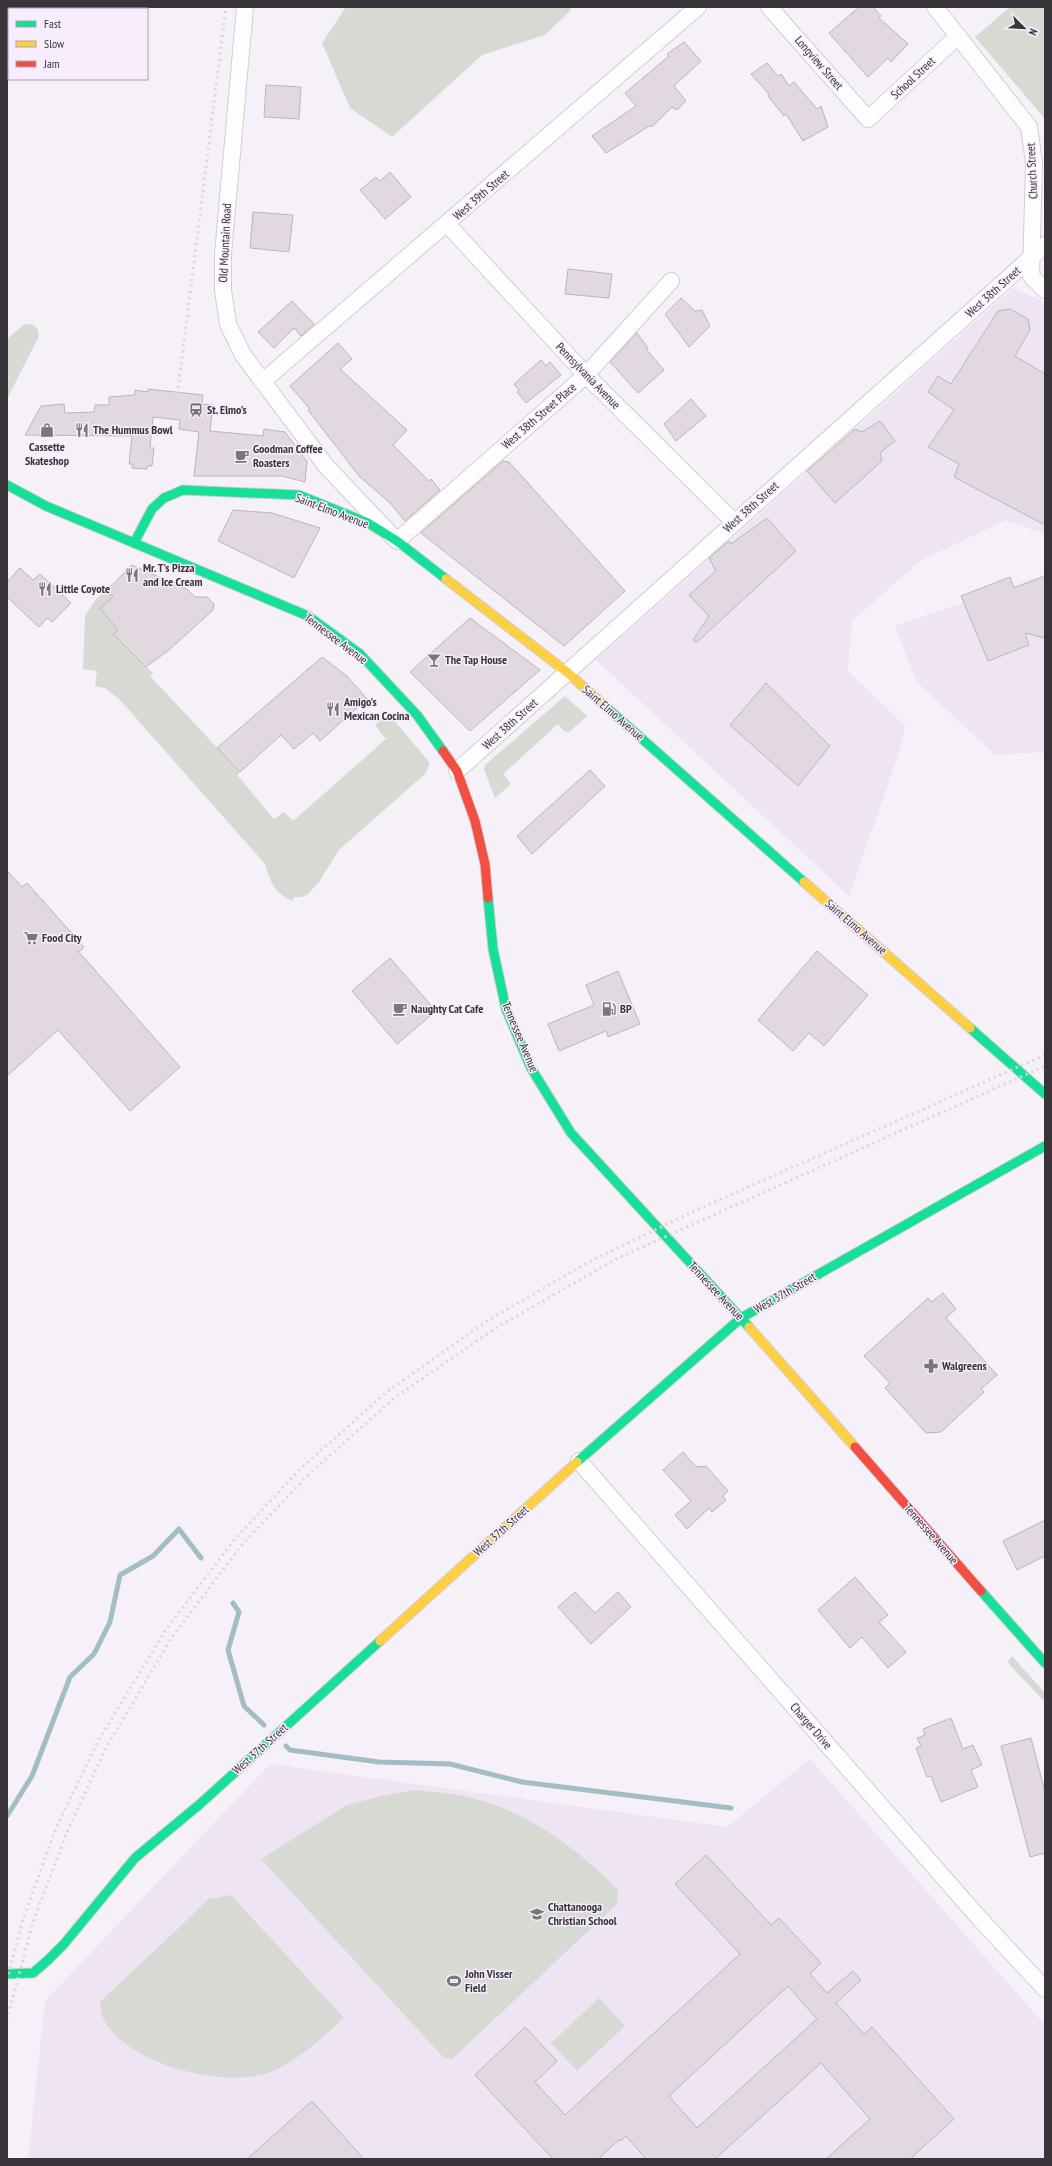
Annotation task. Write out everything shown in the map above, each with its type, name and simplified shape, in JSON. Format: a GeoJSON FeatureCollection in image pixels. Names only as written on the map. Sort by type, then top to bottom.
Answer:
{"type":"FeatureCollection","features":[{"type":"Feature","properties":{"kind":"street","name":"Old Mountain Road"},"geometry":{"type":"LineString","coordinates":[[245,7],[223,254],[223,290],[228,324],[243,355],[326,466],[397,541]]}},
{"type":"Feature","properties":{"kind":"street","name":"West 39th Street"},"geometry":{"type":"LineString","coordinates":[[262,382],[698,7]]}},
{"type":"Feature","properties":{"kind":"street","name":"Longview Street"},"geometry":{"type":"LineString","coordinates":[[769,7],[868,120]]}},
{"type":"Feature","properties":{"kind":"street","name":"Church Street"},"geometry":{"type":"LineString","coordinates":[[935,7],[1029,127],[1034,164],[1033,256],[1031,276],[1045,290]]}},
{"type":"Feature","properties":{"kind":"street","name":"School Street"},"geometry":{"type":"LineString","coordinates":[[868,120],[958,36]]}},
{"type":"Feature","properties":{"kind":"street","name":"Pennsylvania Avenue"},"geometry":{"type":"LineString","coordinates":[[447,224],[586,375],[734,522]]}},
{"type":"Feature","properties":{"kind":"street","name":"West 38th Street"},"geometry":{"type":"LineString","coordinates":[[457,771],[1045,245]]}},
{"type":"Feature","properties":{"kind":"street","name":"West 38th Street Place"},"geometry":{"type":"LineString","coordinates":[[397,541],[586,375],[671,281]]}},
{"type":"Feature","properties":{"kind":"street","name":"Tennessee Avenue"},"geometry":{"type":"LineString","coordinates":[[7,485],[46,506],[313,618],[360,654],[417,715],[457,771],[476,821],[485,864],[493,949],[506,1009],[531,1068],[571,1133],[741,1318],[1045,1663]]}},
{"type":"Feature","properties":{"kind":"street","name":"Saint Elmo Avenue"},"geometry":{"type":"LineString","coordinates":[[134,543],[146,515],[157,503],[170,494],[183,490],[299,496],[368,523],[397,541],[568,673],[1045,1094]]}},
{"type":"Feature","properties":{"kind":"street","name":"West 37th Street"},"geometry":{"type":"LineString","coordinates":[[7,1974],[33,1973],[48,1960],[64,1944],[91,1909],[135,1858],[200,1804],[579,1461],[741,1318],[1045,1146]]}},
{"type":"Feature","properties":{"kind":"street","name":"Charger Drive"},"geometry":{"type":"LineString","coordinates":[[579,1461],[980,1919],[1045,1989]]}},
{"type":"Feature","properties":{"kind":"shaded area"},"geometry":{"type":"Polygon","coordinates":[[[346,7],[571,7],[571,10],[545,35],[482,55],[392,137],[350,108],[322,43],[346,7]]]}},
{"type":"Feature","properties":{"kind":"shaded area"},"geometry":{"type":"Polygon","coordinates":[[[1010,7],[1045,7],[1045,119],[975,37],[1010,7]]]}},
{"type":"Feature","properties":{"kind":"shaded area"},"geometry":{"type":"Polygon","coordinates":[[[1013,288],[1040,300],[1045,305],[1045,534],[1006,520],[920,561],[852,621],[848,671],[905,726],[901,747],[849,896],[596,660],[1013,288]]]}},
{"type":"Feature","properties":{"kind":"shaded area"},"geometry":{"type":"Polygon","coordinates":[[[32,324],[37,328],[39,336],[7,399],[7,339],[23,325],[32,324]]]}},
{"type":"Feature","properties":{"kind":"shaded area"},"geometry":{"type":"Polygon","coordinates":[[[1045,575],[1045,752],[995,755],[917,682],[895,626],[1045,575]]]}},
{"type":"Feature","properties":{"kind":"shaded area"},"geometry":{"type":"Polygon","coordinates":[[[107,590],[113,597],[100,608],[118,630],[114,634],[153,673],[150,676],[240,772],[237,775],[274,819],[284,812],[293,821],[386,739],[375,725],[383,717],[392,718],[430,763],[425,774],[339,850],[319,882],[308,894],[301,897],[294,897],[293,901],[287,898],[274,887],[265,864],[120,700],[105,688],[95,686],[97,671],[83,669],[85,616],[96,599],[107,590]]]}},
{"type":"Feature","properties":{"kind":"shaded area"},"geometry":{"type":"Polygon","coordinates":[[[565,696],[587,716],[569,732],[565,732],[558,724],[503,774],[511,784],[495,798],[484,769],[485,765],[565,696]]]}},
{"type":"Feature","properties":{"kind":"shaded area"},"geometry":{"type":"Polygon","coordinates":[[[1012,1656],[1045,1693],[1045,1702],[1009,1664],[1008,1661],[1012,1656]]]}},
{"type":"Feature","properties":{"kind":"shaded area","name":"Chattanooga Christian School"},"geometry":{"type":"Polygon","coordinates":[[[810,1759],[1045,2025],[1045,2159],[28,2159],[45,2001],[270,1764],[727,1827],[810,1759]]]}},
{"type":"Feature","properties":{"kind":"shaded area","name":"John Visser Field"},"geometry":{"type":"Polygon","coordinates":[[[414,1790],[460,1795],[495,1805],[534,1823],[570,1847],[618,1890],[617,1904],[452,2059],[444,2058],[261,1859],[347,1805],[381,1796],[414,1790]]]}},
{"type":"Feature","properties":{"kind":"shaded area"},"geometry":{"type":"Polygon","coordinates":[[[231,1895],[344,2018],[298,2057],[278,2069],[249,2077],[203,2075],[156,2061],[135,2050],[118,2037],[105,2022],[100,2002],[209,1899],[231,1895]]]}},
{"type":"Feature","properties":{"kind":"shaded area"},"geometry":{"type":"Polygon","coordinates":[[[599,1998],[625,2026],[577,2071],[551,2043],[599,1998]]]}},
{"type":"Feature","properties":{"kind":"building"},"geometry":{"type":"Polygon","coordinates":[[[859,7],[873,7],[881,16],[879,18],[908,44],[891,62],[888,58],[868,77],[829,33],[859,7]]]}},
{"type":"Feature","properties":{"kind":"building"},"geometry":{"type":"Polygon","coordinates":[[[684,42],[701,61],[674,86],[686,101],[677,110],[672,107],[652,127],[651,125],[606,153],[592,136],[636,106],[625,93],[669,56],[667,54],[684,42]]]}},
{"type":"Feature","properties":{"kind":"building"},"geometry":{"type":"Polygon","coordinates":[[[767,63],[778,76],[781,74],[789,86],[794,82],[817,109],[821,106],[828,127],[803,141],[786,114],[784,116],[768,96],[769,94],[751,74],[767,63]]]}},
{"type":"Feature","properties":{"kind":"building"},"geometry":{"type":"Polygon","coordinates":[[[266,85],[301,87],[299,119],[264,117],[266,85]]]}},
{"type":"Feature","properties":{"kind":"building"},"geometry":{"type":"Polygon","coordinates":[[[390,172],[411,197],[385,219],[360,190],[376,177],[380,181],[390,172]]]}},
{"type":"Feature","properties":{"kind":"building"},"geometry":{"type":"Polygon","coordinates":[[[253,212],[293,215],[289,252],[250,248],[253,212]]]}},
{"type":"Feature","properties":{"kind":"building"},"geometry":{"type":"Polygon","coordinates":[[[568,269],[612,274],[609,298],[565,294],[568,269]]]}},
{"type":"Feature","properties":{"kind":"building"},"geometry":{"type":"Polygon","coordinates":[[[681,298],[695,311],[702,310],[710,326],[689,347],[665,314],[681,298]]]}},
{"type":"Feature","properties":{"kind":"building"},"geometry":{"type":"Polygon","coordinates":[[[292,301],[314,324],[301,336],[294,328],[274,348],[258,332],[292,301]]]}},
{"type":"Feature","properties":{"kind":"building"},"geometry":{"type":"Polygon","coordinates":[[[1010,309],[1028,319],[1030,330],[1015,356],[1045,374],[1045,525],[954,477],[959,464],[928,447],[954,410],[928,392],[938,376],[951,384],[998,311],[1010,309]]]}},
{"type":"Feature","properties":{"kind":"building"},"geometry":{"type":"Polygon","coordinates":[[[637,333],[648,348],[646,349],[664,370],[638,393],[610,362],[637,333]]]}},
{"type":"Feature","properties":{"kind":"building"},"geometry":{"type":"Polygon","coordinates":[[[338,343],[352,359],[340,369],[407,430],[393,445],[429,481],[431,479],[440,490],[405,521],[390,503],[359,476],[308,410],[310,409],[290,386],[338,343]]]}},
{"type":"Feature","properties":{"kind":"building"},"geometry":{"type":"Polygon","coordinates":[[[541,360],[546,366],[550,362],[561,375],[526,403],[517,392],[519,390],[514,384],[541,360]]]}},
{"type":"Feature","properties":{"kind":"building"},"geometry":{"type":"Polygon","coordinates":[[[148,389],[203,395],[202,404],[213,405],[210,431],[263,436],[264,429],[285,432],[307,461],[305,482],[282,476],[194,476],[199,432],[179,429],[180,420],[153,417],[150,448],[154,448],[152,466],[147,466],[147,469],[132,468],[133,464],[129,464],[132,436],[25,435],[41,406],[64,404],[65,413],[94,412],[95,405],[109,405],[109,397],[135,395],[135,390],[148,392],[148,389]]]}},
{"type":"Feature","properties":{"kind":"building"},"geometry":{"type":"Polygon","coordinates":[[[691,399],[706,416],[676,441],[664,424],[691,399]]]}},
{"type":"Feature","properties":{"kind":"building"},"geometry":{"type":"Polygon","coordinates":[[[880,421],[895,441],[880,453],[882,461],[835,503],[807,471],[855,429],[862,432],[880,421]]]}},
{"type":"Feature","properties":{"kind":"building"},"geometry":{"type":"Polygon","coordinates":[[[503,461],[509,462],[625,591],[564,646],[421,533],[503,461]]]}},
{"type":"Feature","properties":{"kind":"building"},"geometry":{"type":"Polygon","coordinates":[[[233,510],[272,513],[320,528],[294,578],[218,541],[233,510]]]}},
{"type":"Feature","properties":{"kind":"building"},"geometry":{"type":"Polygon","coordinates":[[[767,518],[796,551],[696,643],[693,640],[709,616],[689,595],[716,571],[709,558],[729,541],[731,544],[767,518]]]}},
{"type":"Feature","properties":{"kind":"building"},"geometry":{"type":"Polygon","coordinates":[[[132,565],[188,590],[195,597],[207,597],[214,604],[213,610],[169,650],[146,667],[113,634],[118,630],[100,608],[113,597],[107,590],[132,565]]]}},
{"type":"Feature","properties":{"kind":"building"},"geometry":{"type":"Polygon","coordinates":[[[20,568],[33,580],[40,574],[71,603],[52,622],[47,618],[39,627],[7,597],[7,582],[20,568]]]}},
{"type":"Feature","properties":{"kind":"building"},"geometry":{"type":"Polygon","coordinates":[[[1045,576],[1045,638],[1025,633],[1029,645],[988,661],[961,596],[1010,577],[1014,588],[1045,576]]]}},
{"type":"Feature","properties":{"kind":"building"},"geometry":{"type":"Polygon","coordinates":[[[470,618],[540,670],[470,731],[410,672],[470,618]]]}},
{"type":"Feature","properties":{"kind":"building"},"geometry":{"type":"Polygon","coordinates":[[[322,657],[347,676],[367,699],[320,741],[313,733],[294,749],[281,735],[240,772],[217,748],[322,657]]]}},
{"type":"Feature","properties":{"kind":"building"},"geometry":{"type":"Polygon","coordinates":[[[766,683],[830,746],[798,786],[730,725],[766,683]]]}},
{"type":"Feature","properties":{"kind":"building"},"geometry":{"type":"Polygon","coordinates":[[[590,770],[605,786],[532,854],[517,836],[590,770]]]}},
{"type":"Feature","properties":{"kind":"building"},"geometry":{"type":"Polygon","coordinates":[[[7,871],[22,887],[27,883],[84,947],[79,952],[180,1067],[130,1111],[58,1030],[7,1076],[7,871]]]}},
{"type":"Feature","properties":{"kind":"building"},"geometry":{"type":"Polygon","coordinates":[[[817,951],[868,995],[824,1046],[809,1033],[793,1051],[758,1020],[817,951]]]}},
{"type":"Feature","properties":{"kind":"building"},"geometry":{"type":"Polygon","coordinates":[[[390,958],[436,1011],[397,1044],[352,991],[390,958]]]}},
{"type":"Feature","properties":{"kind":"building","name":"BP"},"geometry":{"type":"Polygon","coordinates":[[[618,971],[640,1024],[608,1037],[606,1031],[559,1051],[548,1024],[594,1005],[586,985],[618,971]]]}},
{"type":"Feature","properties":{"kind":"building","name":"Walgreens"},"geometry":{"type":"Polygon","coordinates":[[[943,1293],[956,1309],[946,1318],[997,1375],[981,1389],[984,1392],[941,1432],[926,1433],[885,1388],[890,1383],[864,1356],[928,1298],[932,1302],[943,1293]]]}},
{"type":"Feature","properties":{"kind":"building"},"geometry":{"type":"Polygon","coordinates":[[[683,1452],[696,1467],[706,1466],[728,1491],[723,1496],[726,1500],[712,1512],[709,1508],[687,1529],[675,1515],[691,1501],[663,1470],[683,1452]]]}},
{"type":"Feature","properties":{"kind":"building"},"geometry":{"type":"Polygon","coordinates":[[[1045,1520],[1045,1556],[1017,1570],[1003,1541],[1045,1520]]]}},
{"type":"Feature","properties":{"kind":"building"},"geometry":{"type":"Polygon","coordinates":[[[855,1577],[888,1615],[879,1622],[906,1652],[888,1668],[862,1637],[850,1648],[818,1610],[855,1577]]]}},
{"type":"Feature","properties":{"kind":"building"},"geometry":{"type":"Polygon","coordinates":[[[575,1592],[595,1613],[618,1592],[631,1607],[591,1644],[558,1607],[575,1592]]]}},
{"type":"Feature","properties":{"kind":"building"},"geometry":{"type":"Polygon","coordinates":[[[951,1718],[963,1749],[973,1745],[982,1765],[971,1770],[978,1787],[941,1802],[931,1776],[927,1777],[916,1748],[921,1746],[917,1738],[925,1735],[923,1729],[951,1718]]]}},
{"type":"Feature","properties":{"kind":"building"},"geometry":{"type":"Polygon","coordinates":[[[1031,1738],[1045,1792],[1045,1853],[1030,1857],[1001,1746],[1031,1738]]]}},
{"type":"Feature","properties":{"kind":"building"},"geometry":{"type":"Polygon","coordinates":[[[706,1855],[771,1925],[779,1918],[821,1963],[810,1974],[827,1993],[853,1971],[861,1980],[836,2003],[864,2034],[872,2027],[954,2119],[910,2159],[826,2159],[870,2119],[821,2063],[715,2159],[646,2159],[626,2136],[621,2141],[620,2139],[598,2159],[553,2159],[475,2075],[525,2027],[557,2061],[535,2082],[565,2115],[740,1954],[675,1884],[706,1855]],[[788,1986],[669,2096],[697,2128],[817,2019],[788,1986]]]}},
{"type":"Feature","properties":{"kind":"building"},"geometry":{"type":"Polygon","coordinates":[[[312,2101],[364,2159],[247,2159],[312,2101]]]}},
{"type":"Feature","properties":{"kind":"waterway"},"geometry":{"type":"LineString","coordinates":[[7,1816],[32,1776],[70,1677],[94,1654],[110,1622],[120,1575],[153,1556],[179,1529],[201,1558]]}},
{"type":"Feature","properties":{"kind":"waterway"},"geometry":{"type":"LineString","coordinates":[[233,1603],[239,1612],[228,1650],[244,1706],[264,1725]]}},
{"type":"Feature","properties":{"kind":"waterway"},"geometry":{"type":"LineString","coordinates":[[286,1746],[290,1750],[379,1762],[450,1764],[522,1782],[731,1808]]}},
{"type":"Feature","properties":{"kind":"railway"},"geometry":{"type":"LineString","coordinates":[[176,406],[226,7]]}},
{"type":"Feature","properties":{"kind":"railway"},"geometry":{"type":"LineString","coordinates":[[7,1980],[23,1919],[56,1828],[97,1743],[165,1631],[234,1540],[299,1470],[388,1391],[487,1321],[587,1263],[690,1213],[1045,1055]]}},
{"type":"Feature","properties":{"kind":"railway"},"geometry":{"type":"LineString","coordinates":[[7,2020],[33,1922],[67,1832],[106,1748],[172,1637],[241,1546],[306,1477],[393,1399],[494,1329],[618,1258],[1045,1066]]}},
{"type":"Feature","properties":{"kind":"traffic: fast"},"geometry":{"type":"LineString","coordinates":[[7,485],[46,506],[308,616],[360,654],[417,715],[443,751]]}},
{"type":"Feature","properties":{"kind":"traffic: fast"},"geometry":{"type":"LineString","coordinates":[[134,543],[152,509],[164,498],[183,490],[299,495],[368,523],[397,541],[446,579]]}},
{"type":"Feature","properties":{"kind":"traffic: fast"},"geometry":{"type":"LineString","coordinates":[[606,707],[804,882]]}},
{"type":"Feature","properties":{"kind":"traffic: fast"},"geometry":{"type":"LineString","coordinates":[[488,898],[493,949],[506,1009],[531,1068],[571,1133],[749,1327]]}},
{"type":"Feature","properties":{"kind":"traffic: fast"},"geometry":{"type":"LineString","coordinates":[[970,1028],[1045,1094]]}},
{"type":"Feature","properties":{"kind":"traffic: fast"},"geometry":{"type":"LineString","coordinates":[[577,1462],[741,1318],[1045,1146]]}},
{"type":"Feature","properties":{"kind":"traffic: fast"},"geometry":{"type":"LineString","coordinates":[[981,1591],[1045,1663]]}},
{"type":"Feature","properties":{"kind":"traffic: fast"},"geometry":{"type":"LineString","coordinates":[[7,1974],[33,1973],[48,1960],[64,1944],[135,1858],[200,1804],[380,1641]]}},
{"type":"Feature","properties":{"kind":"traffic: slow"},"geometry":{"type":"LineString","coordinates":[[446,579],[568,673],[606,707]]}},
{"type":"Feature","properties":{"kind":"traffic: slow"},"geometry":{"type":"LineString","coordinates":[[804,882],[970,1028]]}},
{"type":"Feature","properties":{"kind":"traffic: slow"},"geometry":{"type":"LineString","coordinates":[[749,1327],[855,1447]]}},
{"type":"Feature","properties":{"kind":"traffic: slow"},"geometry":{"type":"LineString","coordinates":[[380,1641],[577,1462]]}},
{"type":"Feature","properties":{"kind":"traffic: jam"},"geometry":{"type":"LineString","coordinates":[[443,751],[457,771],[475,821],[485,864],[488,898]]}},
{"type":"Feature","properties":{"kind":"traffic: jam"},"geometry":{"type":"LineString","coordinates":[[855,1447],[981,1591]]}},
{"type":"Feature","properties":{"kind":"place","name":"St. Elmo's"},"geometry":{"type":"Point","coordinates":[196,410]}},
{"type":"Feature","properties":{"kind":"place","name":"Cassette Skateshop"},"geometry":{"type":"Point","coordinates":[47,430]}},
{"type":"Feature","properties":{"kind":"place","name":"The Hummus Bowl"},"geometry":{"type":"Point","coordinates":[82,430]}},
{"type":"Feature","properties":{"kind":"place","name":"Goodman Coffee Roasters"},"geometry":{"type":"Point","coordinates":[242,456]}},
{"type":"Feature","properties":{"kind":"place","name":"Mr. T's Pizza and Ice Cream"},"geometry":{"type":"Point","coordinates":[132,575]}},
{"type":"Feature","properties":{"kind":"place","name":"Little Coyote"},"geometry":{"type":"Point","coordinates":[45,589]}},
{"type":"Feature","properties":{"kind":"place","name":"The Tap House"},"geometry":{"type":"Point","coordinates":[434,660]}},
{"type":"Feature","properties":{"kind":"place","name":"Amigo's Mexican Cocina"},"geometry":{"type":"Point","coordinates":[333,709]}},
{"type":"Feature","properties":{"kind":"place","name":"Food City"},"geometry":{"type":"Point","coordinates":[31,938]}},
{"type":"Feature","properties":{"kind":"place","name":"Naughty Cat Cafe"},"geometry":{"type":"Point","coordinates":[400,1009]}},
{"type":"Feature","properties":{"kind":"place","name":"BP"},"geometry":{"type":"Point","coordinates":[609,1009]}},
{"type":"Feature","properties":{"kind":"place","name":"Walgreens"},"geometry":{"type":"Point","coordinates":[931,1366]}},
{"type":"Feature","properties":{"kind":"place","name":"Chattanooga Christian School"},"geometry":{"type":"Point","coordinates":[537,1914]}},
{"type":"Feature","properties":{"kind":"place","name":"John Visser Field"},"geometry":{"type":"Point","coordinates":[454,1981]}}]}
